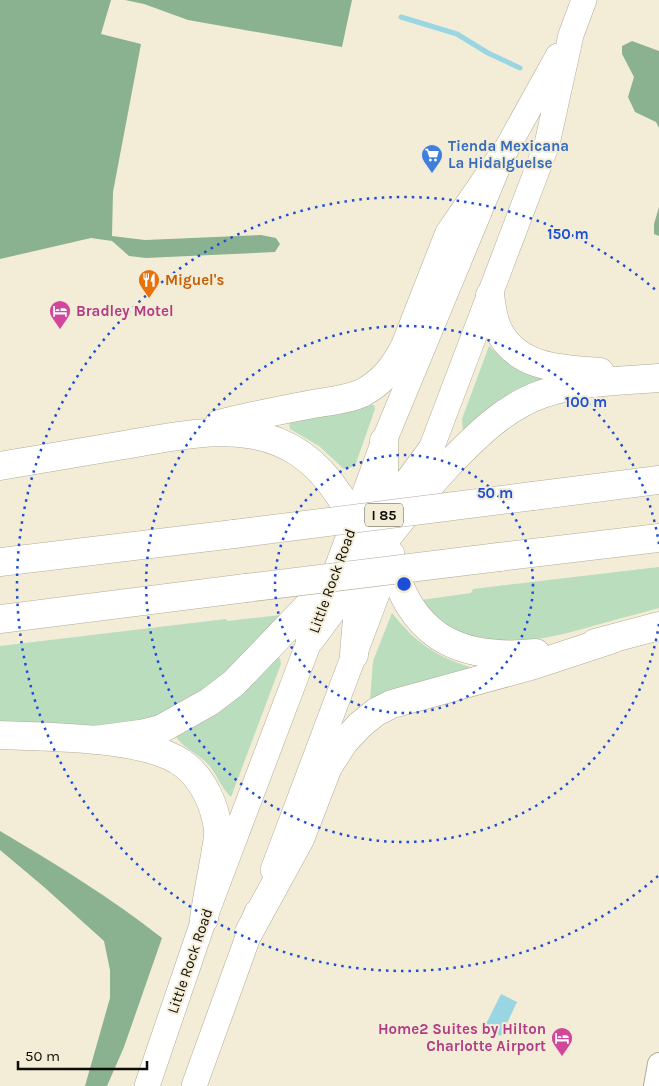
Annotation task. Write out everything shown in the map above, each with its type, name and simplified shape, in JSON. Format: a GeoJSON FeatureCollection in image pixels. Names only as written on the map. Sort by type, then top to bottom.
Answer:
{"type":"FeatureCollection","features":[{"type":"Feature","properties":{"kind":"highway"},"geometry":{"type":"LineString","coordinates":[[174,437],[242,418],[361,393],[386,376],[398,362],[406,346],[449,234],[502,157]]}},
{"type":"Feature","properties":{"kind":"highway"},"geometry":{"type":"LineString","coordinates":[[490,295],[500,334],[514,350],[533,362],[552,368],[659,378]]}},
{"type":"Feature","properties":{"kind":"highway"},"geometry":{"type":"LineString","coordinates":[[95,740],[140,734],[160,729],[209,702],[234,683],[307,608],[334,577],[432,482],[479,433],[526,401],[543,394],[579,385],[659,378]]}},
{"type":"Feature","properties":{"kind":"highway"},"geometry":{"type":"LineString","coordinates":[[0,466],[174,437],[224,431],[255,435],[290,448],[311,461],[332,484],[345,504],[381,532]]}},
{"type":"Feature","properties":{"kind":"highway"},"geometry":{"type":"LineString","coordinates":[[384,441],[381,532],[401,592],[414,613],[431,631],[452,644],[473,651],[511,655],[548,652],[613,639]]}},
{"type":"Feature","properties":{"kind":"highway"},"geometry":{"type":"LineString","coordinates":[[310,640],[361,572],[381,532],[431,451]]}},
{"type":"Feature","properties":{"kind":"highway","name":"I 85"},"geometry":{"type":"LineString","coordinates":[[0,562],[659,480]]}},
{"type":"Feature","properties":{"kind":"highway"},"geometry":{"type":"LineString","coordinates":[[0,619],[659,538]]}},
{"type":"Feature","properties":{"kind":"highway"},"geometry":{"type":"LineString","coordinates":[[354,655],[361,572]]}},
{"type":"Feature","properties":{"kind":"highway"},"geometry":{"type":"LineString","coordinates":[[249,932],[300,839],[328,767],[344,742],[360,724],[376,712],[392,704],[534,665],[659,626]]}},
{"type":"Feature","properties":{"kind":"highway"},"geometry":{"type":"LineString","coordinates":[[0,735],[95,740],[147,749],[185,765],[206,791],[214,808],[218,831],[204,920]]}},
{"type":"Feature","properties":{"kind":"main road"},"geometry":{"type":"LineString","coordinates":[[431,451],[547,144],[571,35],[584,0]]}},
{"type":"Feature","properties":{"kind":"main road"},"geometry":{"type":"LineString","coordinates":[[384,441],[502,157],[571,35]]}},
{"type":"Feature","properties":{"kind":"main road"},"geometry":{"type":"LineString","coordinates":[[194,1086],[249,932],[354,655],[381,532]]}},
{"type":"Feature","properties":{"kind":"main road","name":"Little Rock Road"},"geometry":{"type":"LineString","coordinates":[[147,1086],[204,920],[334,577]]}},
{"type":"Feature","properties":{"kind":"street"},"geometry":{"type":"LineString","coordinates":[[655,1086],[659,1064]]}},
{"type":"Feature","properties":{"kind":"green space"},"geometry":{"type":"Polygon","coordinates":[[[0,0],[111,0],[101,34],[141,44],[113,192],[112,236],[145,240],[261,235],[276,238],[280,244],[275,252],[146,258],[129,256],[112,241],[91,238],[0,259],[0,0]]]}},
{"type":"Feature","properties":{"kind":"green space"},"geometry":{"type":"Polygon","coordinates":[[[125,0],[352,0],[342,47],[188,20],[144,4],[125,0]]]}},
{"type":"Feature","properties":{"kind":"green space"},"geometry":{"type":"Polygon","coordinates":[[[632,41],[659,51],[659,128],[656,122],[635,112],[628,97],[634,77],[622,54],[622,46],[632,41]]]}},
{"type":"Feature","properties":{"kind":"green space"},"geometry":{"type":"Polygon","coordinates":[[[659,207],[659,236],[654,234],[654,224],[659,207]]]}},
{"type":"Feature","properties":{"kind":"green space"},"geometry":{"type":"Polygon","coordinates":[[[489,346],[514,367],[544,379],[544,381],[463,431],[462,419],[489,346]]]}},
{"type":"Feature","properties":{"kind":"green space"},"geometry":{"type":"Polygon","coordinates":[[[369,404],[374,405],[375,409],[355,466],[344,469],[319,446],[290,429],[289,422],[369,404]]]}},
{"type":"Feature","properties":{"kind":"green space"},"geometry":{"type":"Polygon","coordinates":[[[659,567],[659,608],[571,632],[533,640],[495,641],[476,638],[458,632],[442,622],[421,600],[471,593],[473,589],[659,567]]]}},
{"type":"Feature","properties":{"kind":"green space"},"geometry":{"type":"Polygon","coordinates":[[[392,613],[426,647],[446,658],[470,667],[470,670],[370,700],[373,661],[392,613]]]}},
{"type":"Feature","properties":{"kind":"green space"},"geometry":{"type":"Polygon","coordinates":[[[281,615],[234,666],[186,704],[138,723],[89,726],[0,724],[0,646],[226,619],[227,621],[281,615]]]}},
{"type":"Feature","properties":{"kind":"green space"},"geometry":{"type":"Polygon","coordinates":[[[276,658],[280,658],[281,664],[231,797],[208,764],[178,740],[175,735],[276,658]]]}},
{"type":"Feature","properties":{"kind":"green space"},"geometry":{"type":"Polygon","coordinates":[[[0,831],[83,882],[162,938],[124,1047],[107,1086],[85,1086],[110,998],[110,970],[104,941],[0,850],[0,831]]]}},
{"type":"Feature","properties":{"kind":"water"},"geometry":{"type":"Polygon","coordinates":[[[501,994],[517,1002],[501,1036],[484,1028],[501,994]]]}},
{"type":"Feature","properties":{"kind":"waterway"},"geometry":{"type":"LineString","coordinates":[[401,17],[457,34],[488,53],[520,68]]}},
{"type":"Feature","properties":{"kind":"place","name":"Tienda Mexicana La Hidalguelse"},"geometry":{"type":"Point","coordinates":[432,174]}},
{"type":"Feature","properties":{"kind":"place","name":"Miguel's"},"geometry":{"type":"Point","coordinates":[149,299]}},
{"type":"Feature","properties":{"kind":"place","name":"Bradley Motel"},"geometry":{"type":"Point","coordinates":[60,330]}},
{"type":"Feature","properties":{"kind":"place","name":"Home2 Suites by Hilton Charlotte Airport"},"geometry":{"type":"Point","coordinates":[562,1057]}}]}
